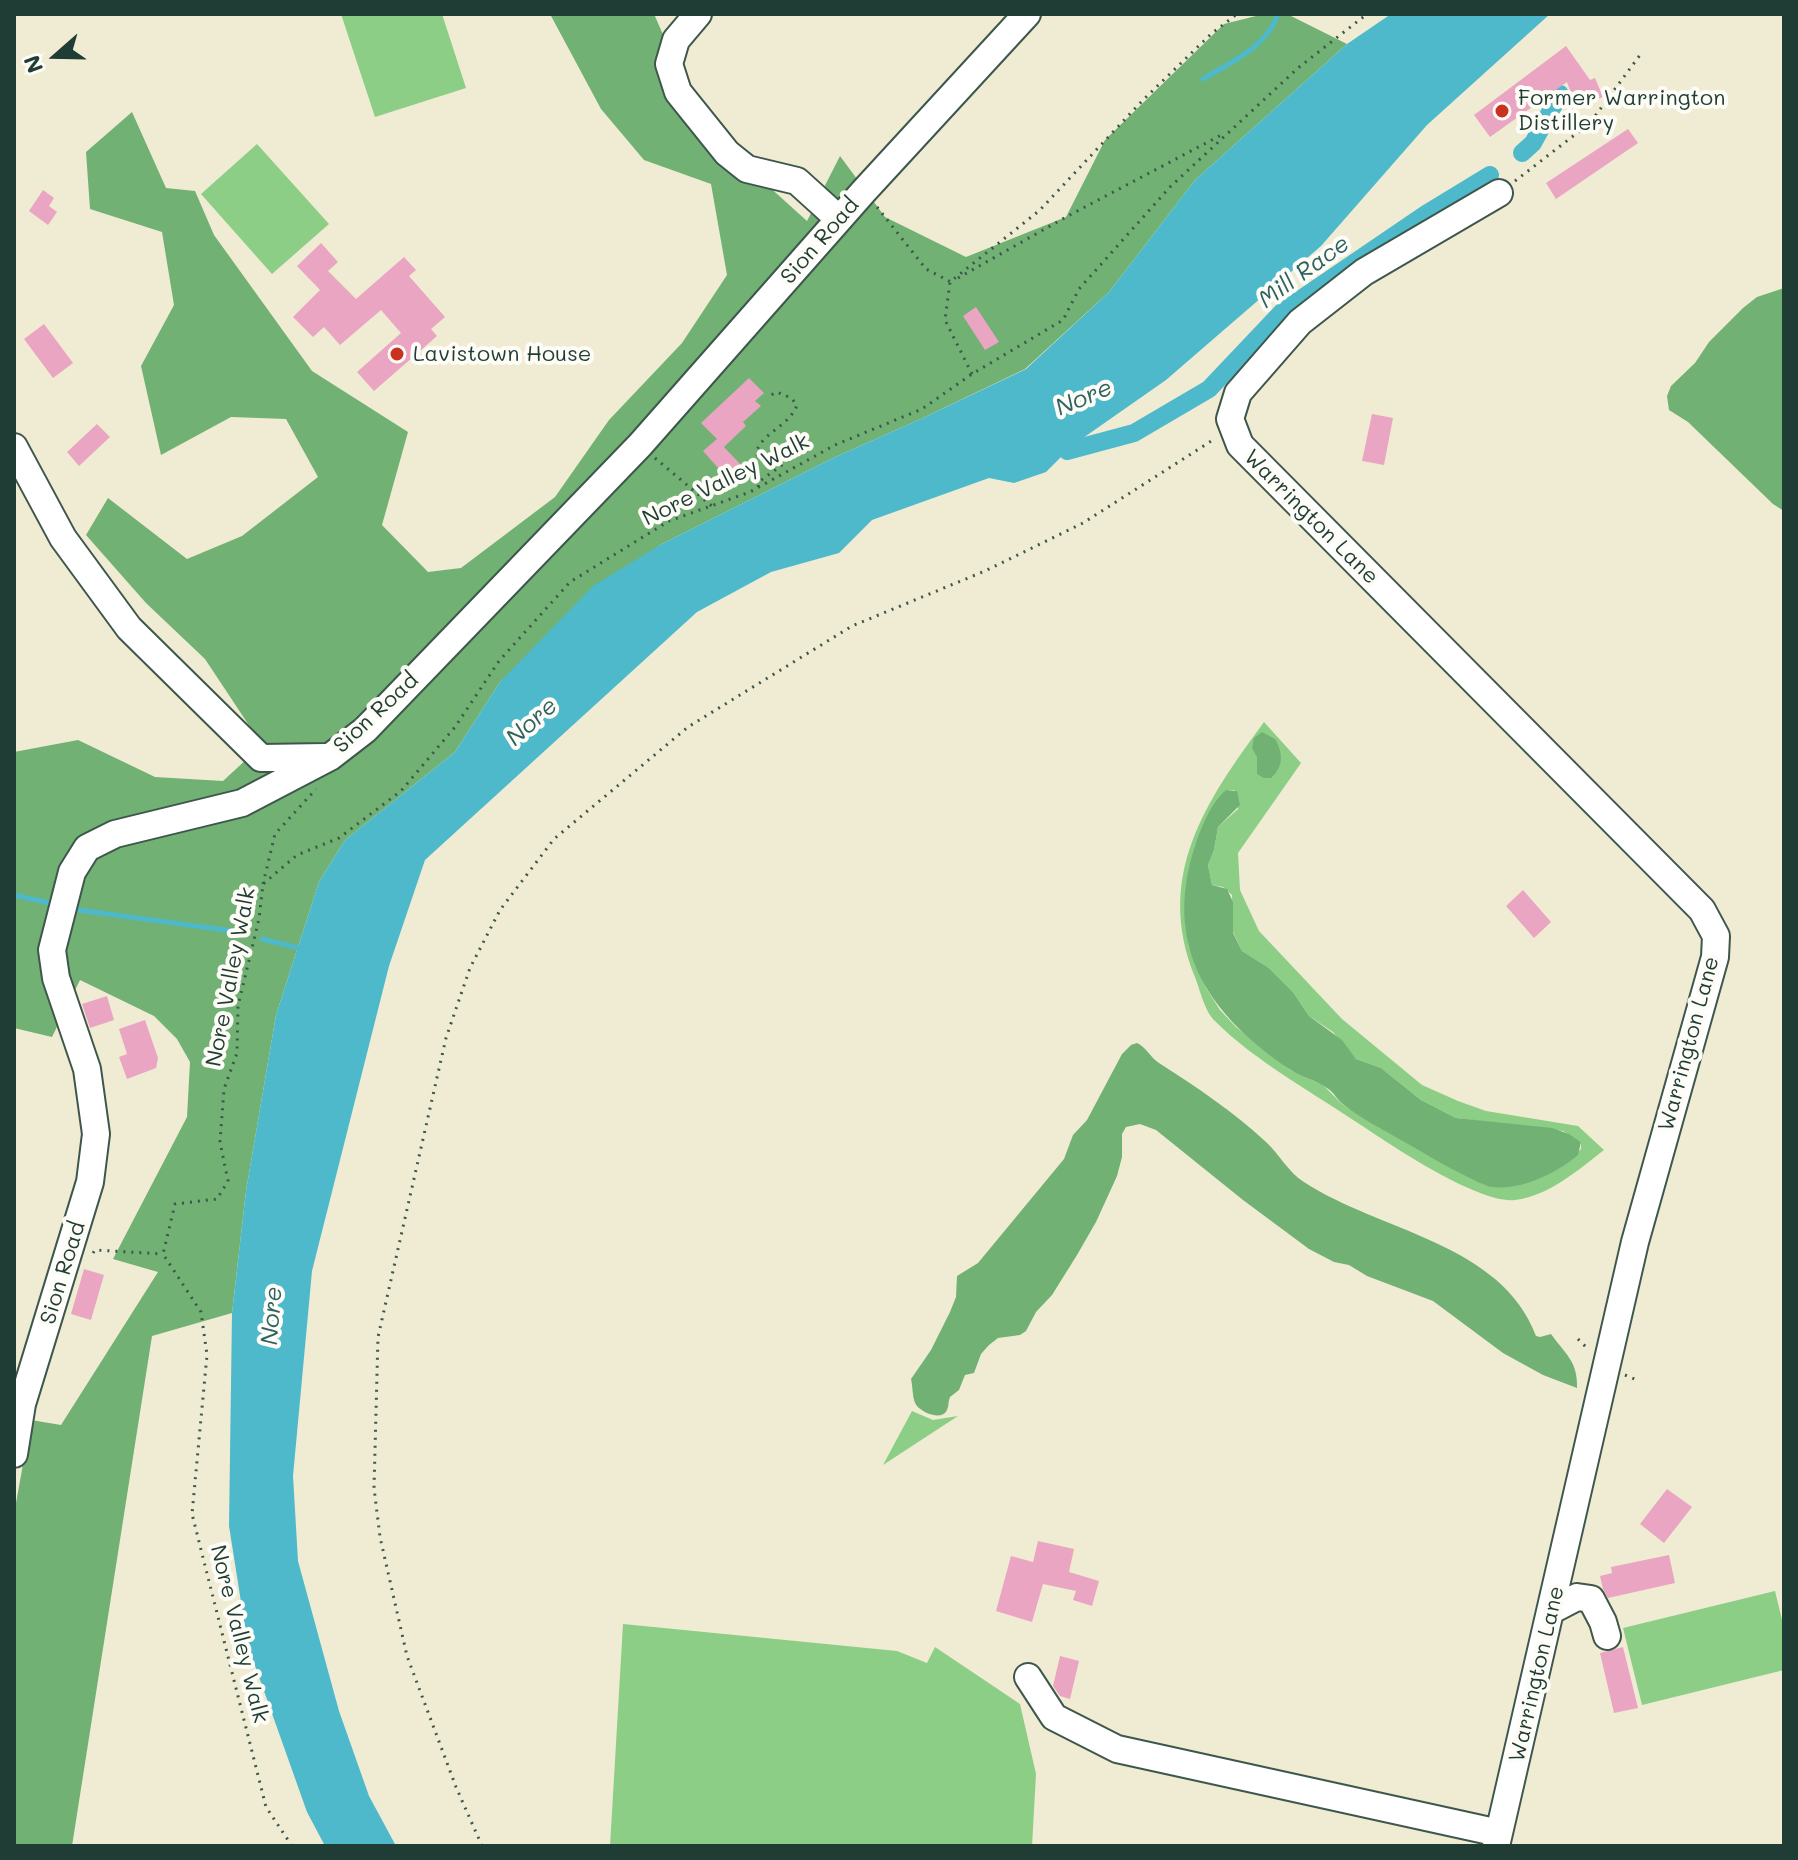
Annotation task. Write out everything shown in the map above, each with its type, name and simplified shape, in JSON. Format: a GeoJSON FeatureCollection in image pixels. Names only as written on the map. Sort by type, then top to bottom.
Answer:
{"type":"FeatureCollection","features":[{"type":"Feature","properties":{"kind":"street"},"geometry":{"type":"LineString","coordinates":[[698,14],[676,40],[669,64],[678,92],[719,145],[747,169],[797,181],[839,219]]}},
{"type":"Feature","properties":{"kind":"street","name":"Sion Road"},"geometry":{"type":"LineString","coordinates":[[14,1454],[22,1404],[90,1182],[96,1134],[87,1069],[56,978],[52,950],[72,872],[87,848],[115,834],[242,803],[330,757],[365,730],[640,445],[864,191],[1027,14]]}},
{"type":"Feature","properties":{"kind":"street"},"geometry":{"type":"LineString","coordinates":[[1230,419],[1238,393],[1300,322],[1364,272],[1499,193]]}},
{"type":"Feature","properties":{"kind":"street","name":"Warrington Lane"},"geometry":{"type":"LineString","coordinates":[[1230,419],[1240,445],[1702,910],[1716,936],[1715,957],[1635,1242],[1498,1840]]}},
{"type":"Feature","properties":{"kind":"street"},"geometry":{"type":"LineString","coordinates":[[14,447],[63,538],[129,628],[261,758],[330,757]]}},
{"type":"Feature","properties":{"kind":"street"},"geometry":{"type":"LineString","coordinates":[[1552,1610],[1577,1597],[1591,1599],[1607,1636]]}},
{"type":"Feature","properties":{"kind":"street"},"geometry":{"type":"LineString","coordinates":[[1028,1677],[1054,1717],[1117,1749],[1498,1840]]}},
{"type":"Feature","properties":{"kind":"path"},"geometry":{"type":"LineString","coordinates":[[972,374],[945,320],[950,282],[1040,210],[1142,101],[1211,34],[1237,14]]}},
{"type":"Feature","properties":{"kind":"path"},"geometry":{"type":"LineString","coordinates":[[950,282],[1229,131],[1298,68],[1367,14]]}},
{"type":"Feature","properties":{"kind":"path"},"geometry":{"type":"LineString","coordinates":[[1499,193],[1590,123],[1640,55]]}},
{"type":"Feature","properties":{"kind":"path","name":"Nore Valley Walk"},"geometry":{"type":"LineString","coordinates":[[292,1846],[266,1807],[192,1514],[207,1355],[201,1312],[163,1254],[175,1204],[217,1199],[228,1181],[220,1142],[224,1089],[237,1053],[238,1006],[259,919],[263,884],[297,855],[339,838],[401,791],[455,727],[499,661],[570,582],[669,521],[713,507],[758,487],[835,445],[922,409],[972,374],[1063,320],[1079,289],[1170,187],[1229,131]]}},
{"type":"Feature","properties":{"kind":"path"},"geometry":{"type":"LineString","coordinates":[[864,191],[926,269],[950,282]]}},
{"type":"Feature","properties":{"kind":"path"},"geometry":{"type":"LineString","coordinates":[[758,487],[760,481],[793,457],[795,452],[788,447],[763,460],[756,454],[761,442],[793,417],[797,405],[791,398],[777,392],[767,397]]}},
{"type":"Feature","properties":{"kind":"path"},"geometry":{"type":"LineString","coordinates":[[482,1846],[456,1787],[407,1656],[380,1537],[374,1488],[378,1337],[446,1038],[470,968],[500,910],[554,839],[688,727],[852,626],[985,571],[1083,523],[1217,438],[1230,419]]}},
{"type":"Feature","properties":{"kind":"path"},"geometry":{"type":"LineString","coordinates":[[640,445],[713,507]]}},
{"type":"Feature","properties":{"kind":"path"},"geometry":{"type":"LineString","coordinates":[[263,884],[275,834],[319,786]]}},
{"type":"Feature","properties":{"kind":"path"},"geometry":{"type":"LineString","coordinates":[[68,1261],[85,1267],[95,1250],[163,1254]]}},
{"type":"Feature","properties":{"kind":"green space"},"geometry":{"type":"Polygon","coordinates":[[[341,14],[442,14],[466,88],[375,117],[341,14]]]}},
{"type":"Feature","properties":{"kind":"green space"},"geometry":{"type":"Polygon","coordinates":[[[550,14],[654,14],[704,128],[807,221],[840,156],[885,217],[966,257],[1066,217],[1105,140],[1224,24],[1264,14],[1287,14],[1347,44],[1195,180],[1109,292],[1025,369],[833,458],[660,545],[500,682],[455,752],[345,840],[319,882],[276,1015],[246,1191],[232,1313],[152,1336],[72,1846],[14,1846],[14,1514],[31,1420],[61,1425],[158,1272],[113,1259],[187,1117],[190,1062],[177,1039],[154,1016],[80,980],[52,1037],[14,1028],[14,752],[78,740],[155,777],[223,781],[262,745],[205,659],[146,603],[86,535],[108,498],[187,559],[242,536],[318,477],[286,419],[231,417],[161,455],[141,366],[174,305],[162,232],[90,209],[86,152],[132,112],[166,188],[195,191],[214,235],[312,371],[408,432],[382,525],[428,572],[461,568],[555,497],[609,420],[682,343],[727,275],[711,184],[644,160],[601,109],[550,14]]]}},
{"type":"Feature","properties":{"kind":"green space"},"geometry":{"type":"Polygon","coordinates":[[[257,144],[329,224],[272,274],[201,194],[257,144]]]}},
{"type":"Feature","properties":{"kind":"green space"},"geometry":{"type":"Polygon","coordinates":[[[1784,288],[1784,511],[1688,422],[1669,410],[1667,396],[1671,386],[1695,363],[1709,342],[1743,308],[1757,297],[1784,288]]]}},
{"type":"Feature","properties":{"kind":"green space"},"geometry":{"type":"Polygon","coordinates":[[[1264,722],[1301,763],[1238,853],[1240,890],[1259,931],[1342,1019],[1422,1085],[1486,1111],[1578,1126],[1604,1150],[1562,1181],[1528,1198],[1500,1199],[1481,1193],[1438,1173],[1378,1136],[1267,1064],[1215,1021],[1203,1000],[1184,940],[1180,906],[1192,841],[1223,781],[1264,722]],[[1226,790],[1189,868],[1185,924],[1189,947],[1206,988],[1236,1027],[1290,1070],[1323,1085],[1342,1104],[1369,1122],[1487,1186],[1523,1183],[1561,1167],[1581,1149],[1581,1142],[1563,1131],[1456,1118],[1421,1100],[1381,1068],[1356,1059],[1333,1032],[1309,1016],[1293,992],[1269,968],[1242,951],[1233,932],[1232,895],[1223,887],[1212,885],[1208,865],[1218,827],[1238,809],[1235,790],[1226,790]]]}},
{"type":"Feature","properties":{"kind":"green space"},"geometry":{"type":"Polygon","coordinates":[[[1262,732],[1275,739],[1281,754],[1278,769],[1271,778],[1257,774],[1257,757],[1252,748],[1254,738],[1262,732]]]}},
{"type":"Feature","properties":{"kind":"green space"},"geometry":{"type":"Polygon","coordinates":[[[1226,790],[1237,791],[1240,805],[1218,827],[1208,865],[1212,885],[1227,889],[1233,902],[1233,933],[1242,951],[1269,968],[1293,992],[1309,1016],[1342,1040],[1356,1059],[1381,1068],[1421,1100],[1456,1118],[1552,1128],[1581,1142],[1578,1155],[1559,1169],[1535,1180],[1510,1187],[1487,1186],[1364,1119],[1329,1090],[1289,1069],[1241,1031],[1206,986],[1194,961],[1186,934],[1184,904],[1197,839],[1212,806],[1226,790]]]}},
{"type":"Feature","properties":{"kind":"green space"},"geometry":{"type":"Polygon","coordinates":[[[1137,1043],[1159,1063],[1241,1120],[1304,1182],[1334,1199],[1435,1242],[1467,1259],[1496,1280],[1519,1305],[1536,1336],[1551,1334],[1566,1353],[1573,1364],[1577,1388],[1543,1375],[1503,1353],[1433,1301],[1367,1276],[1309,1249],[1156,1130],[1140,1124],[1126,1127],[1122,1134],[1122,1157],[1117,1176],[1096,1222],[1052,1295],[1036,1312],[1026,1331],[1020,1335],[998,1338],[989,1345],[981,1354],[974,1373],[965,1375],[959,1390],[950,1397],[945,1413],[932,1415],[920,1409],[914,1400],[911,1379],[931,1350],[950,1312],[956,1297],[957,1276],[978,1263],[1064,1159],[1073,1135],[1087,1120],[1122,1054],[1137,1043]]]}},
{"type":"Feature","properties":{"kind":"green space"},"geometry":{"type":"Polygon","coordinates":[[[912,1411],[933,1420],[958,1416],[883,1465],[912,1411]]]}},
{"type":"Feature","properties":{"kind":"green space"},"geometry":{"type":"Polygon","coordinates":[[[1775,1591],[1784,1628],[1784,1670],[1642,1705],[1623,1628],[1775,1591]]]}},
{"type":"Feature","properties":{"kind":"green space"},"geometry":{"type":"Polygon","coordinates":[[[623,1624],[897,1651],[927,1663],[935,1647],[1020,1704],[1036,1774],[1032,1846],[610,1846],[623,1624]]]}},
{"type":"Feature","properties":{"kind":"water","name":"Nore"},"geometry":{"type":"Polygon","coordinates":[[[1391,14],[1550,14],[1427,125],[1321,246],[1166,380],[1073,445],[1046,472],[1014,483],[989,478],[872,520],[839,553],[771,572],[697,612],[425,860],[389,966],[312,1271],[293,1476],[298,1561],[339,1711],[369,1796],[396,1846],[325,1846],[307,1812],[248,1646],[229,1526],[232,1313],[246,1191],[276,1015],[319,882],[345,840],[455,752],[500,682],[593,586],[660,545],[833,458],[1026,369],[1109,292],[1195,180],[1347,44],[1391,14]]]}},
{"type":"Feature","properties":{"kind":"building"},"geometry":{"type":"Polygon","coordinates":[[[1566,46],[1590,80],[1595,78],[1603,97],[1576,107],[1567,82],[1490,137],[1474,115],[1566,46]]]}},
{"type":"Feature","properties":{"kind":"building"},"geometry":{"type":"Polygon","coordinates":[[[1628,129],[1638,143],[1556,199],[1546,183],[1628,129]]]}},
{"type":"Feature","properties":{"kind":"building"},"geometry":{"type":"Polygon","coordinates":[[[43,190],[54,198],[49,206],[57,212],[48,225],[29,211],[43,190]]]}},
{"type":"Feature","properties":{"kind":"building"},"geometry":{"type":"Polygon","coordinates":[[[321,243],[338,262],[328,271],[356,299],[404,257],[416,270],[409,276],[445,317],[431,329],[437,336],[374,391],[357,372],[401,333],[381,310],[340,345],[324,327],[313,337],[293,317],[320,290],[297,266],[321,243]]]}},
{"type":"Feature","properties":{"kind":"building"},"geometry":{"type":"Polygon","coordinates":[[[976,307],[999,342],[985,350],[963,316],[976,307]]]}},
{"type":"Feature","properties":{"kind":"building"},"geometry":{"type":"Polygon","coordinates":[[[44,324],[73,363],[53,378],[24,339],[44,324]]]}},
{"type":"Feature","properties":{"kind":"building"},"geometry":{"type":"Polygon","coordinates":[[[749,378],[764,393],[755,401],[761,406],[743,422],[746,426],[724,447],[741,465],[727,478],[703,451],[717,439],[701,423],[749,378]]]}},
{"type":"Feature","properties":{"kind":"building"},"geometry":{"type":"Polygon","coordinates":[[[1372,414],[1393,418],[1384,465],[1362,461],[1372,414]]]}},
{"type":"Feature","properties":{"kind":"building"},"geometry":{"type":"Polygon","coordinates":[[[97,424],[110,437],[79,466],[67,452],[97,424]]]}},
{"type":"Feature","properties":{"kind":"building"},"geometry":{"type":"Polygon","coordinates":[[[1523,890],[1551,922],[1534,938],[1506,906],[1523,890]]]}},
{"type":"Feature","properties":{"kind":"building"},"geometry":{"type":"Polygon","coordinates":[[[107,996],[114,1020],[90,1028],[82,1004],[107,996]]]}},
{"type":"Feature","properties":{"kind":"building"},"geometry":{"type":"Polygon","coordinates":[[[145,1020],[158,1058],[156,1068],[127,1079],[119,1057],[127,1054],[119,1029],[145,1020]]]}},
{"type":"Feature","properties":{"kind":"building"},"geometry":{"type":"Polygon","coordinates":[[[84,1269],[104,1275],[91,1320],[71,1314],[84,1269]]]}},
{"type":"Feature","properties":{"kind":"building"},"geometry":{"type":"Polygon","coordinates":[[[1667,1489],[1692,1507],[1664,1543],[1640,1524],[1667,1489]]]}},
{"type":"Feature","properties":{"kind":"building"},"geometry":{"type":"Polygon","coordinates":[[[1038,1541],[1074,1549],[1069,1572],[1099,1581],[1092,1606],[1073,1600],[1076,1591],[1043,1584],[1032,1622],[996,1611],[1011,1556],[1033,1562],[1038,1541]]]}},
{"type":"Feature","properties":{"kind":"building"},"geometry":{"type":"Polygon","coordinates":[[[1669,1555],[1675,1583],[1608,1598],[1600,1576],[1612,1573],[1611,1567],[1669,1555]]]}},
{"type":"Feature","properties":{"kind":"building"},"geometry":{"type":"Polygon","coordinates":[[[1623,1647],[1638,1708],[1614,1713],[1600,1653],[1623,1647]]]}},
{"type":"Feature","properties":{"kind":"building"},"geometry":{"type":"Polygon","coordinates":[[[1060,1656],[1079,1661],[1070,1699],[1060,1696],[1053,1686],[1060,1656]]]}},
{"type":"Feature","properties":{"kind":"waterway","name":"Mill Race"},"geometry":{"type":"LineString","coordinates":[[1203,79],[1257,45],[1273,26],[1278,14]]}},
{"type":"Feature","properties":{"kind":"waterway"},"geometry":{"type":"LineString","coordinates":[[1522,153],[1533,143],[1560,94]]}},
{"type":"Feature","properties":{"kind":"waterway","name":"Mill Race"},"geometry":{"type":"LineString","coordinates":[[1067,451],[1134,433],[1209,389],[1282,312],[1426,214],[1490,175]]}},
{"type":"Feature","properties":{"kind":"waterway"},"geometry":{"type":"LineString","coordinates":[[14,895],[54,904]]}},
{"type":"Feature","properties":{"kind":"waterway"},"geometry":{"type":"LineString","coordinates":[[78,910],[248,933]]}},
{"type":"Feature","properties":{"kind":"waterway"},"geometry":{"type":"LineString","coordinates":[[262,939],[303,949]]}},
{"type":"Feature","properties":{"kind":"place","name":"Former Warrington Distillery"},"geometry":{"type":"Point","coordinates":[1502,111]}},
{"type":"Feature","properties":{"kind":"place","name":"Lavistown House"},"geometry":{"type":"Point","coordinates":[397,354]}}]}
